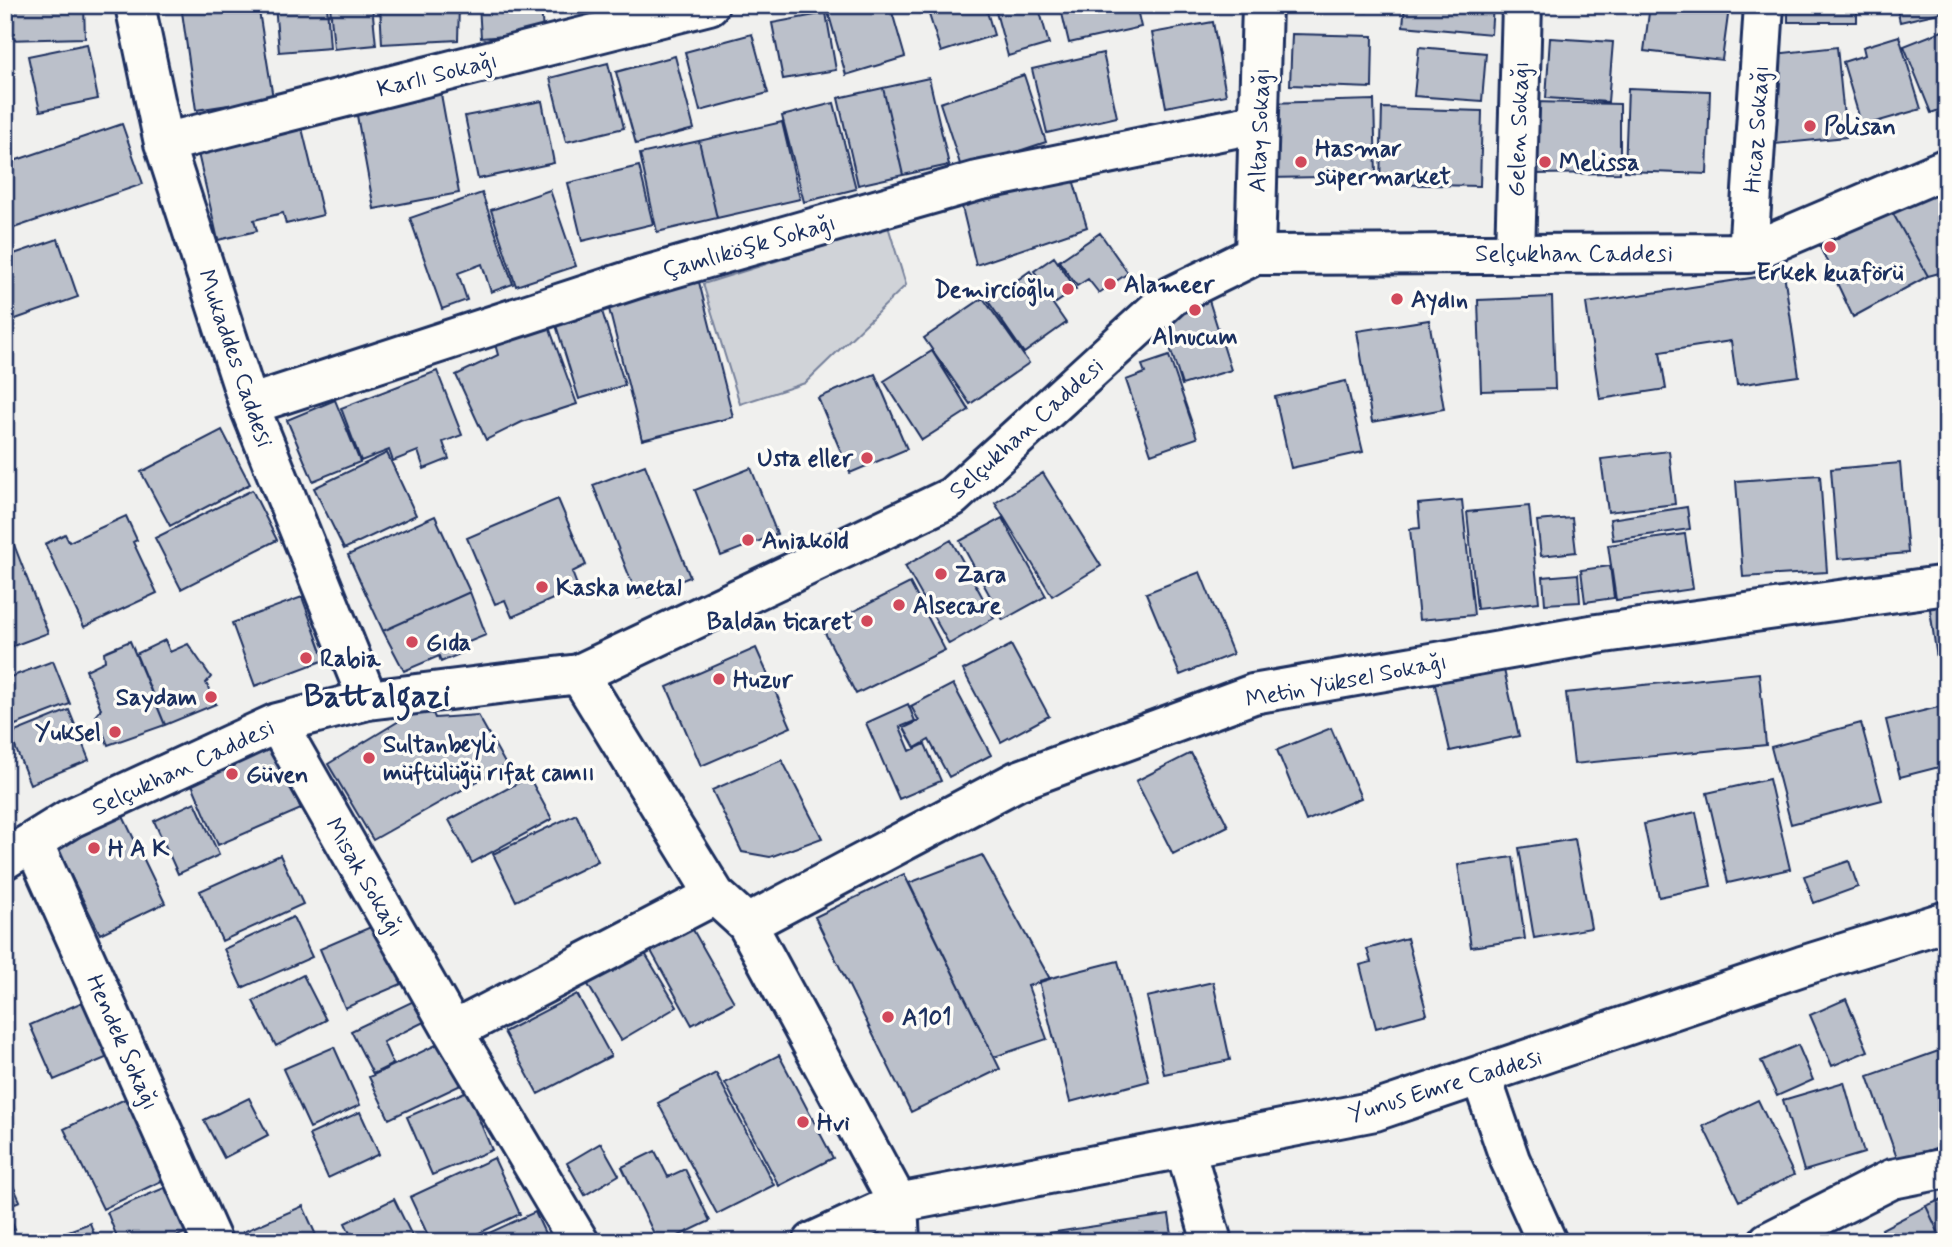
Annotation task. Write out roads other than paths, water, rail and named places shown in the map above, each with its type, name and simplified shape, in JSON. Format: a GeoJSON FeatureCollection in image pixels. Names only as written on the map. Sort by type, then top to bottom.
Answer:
{"type":"FeatureCollection","features":[{"type":"Feature","properties":{"kind":"street","name":"Mukaddes Caddesi"},"geometry":{"type":"LineString","coordinates":[[135,5],[164,143],[249,405],[368,700]]}},
{"type":"Feature","properties":{"kind":"street","name":"Karlı Sokağı"},"geometry":{"type":"LineString","coordinates":[[164,143],[709,5]]}},
{"type":"Feature","properties":{"kind":"street","name":"Altay Sokağı"},"geometry":{"type":"LineString","coordinates":[[1255,255],[1262,5]]}},
{"type":"Feature","properties":{"kind":"street","name":"Gelen Sokağı"},"geometry":{"type":"LineString","coordinates":[[1515,253],[1522,5]]}},
{"type":"Feature","properties":{"kind":"street","name":"Hicaz Sokağı"},"geometry":{"type":"LineString","coordinates":[[1748,253],[1764,5]]}},
{"type":"Feature","properties":{"kind":"street","name":"Çamlıköşk Sokağı"},"geometry":{"type":"LineString","coordinates":[[249,405],[638,278],[977,181],[1259,123]]}},
{"type":"Feature","properties":{"kind":"street","name":"Selçukhan Caddesi"},"geometry":{"type":"LineString","coordinates":[[19,850],[71,818],[277,723],[368,700],[579,674],[952,497],[1172,296],[1255,255],[1748,253],[1947,168]]}},
{"type":"Feature","properties":{"kind":"street","name":"Metin Yüksel Sokağı"},"geometry":{"type":"LineString","coordinates":[[747,925],[1017,780],[1253,694],[1597,634],[1947,584]]}},
{"type":"Feature","properties":{"kind":"street"},"geometry":{"type":"LineString","coordinates":[[579,674],[715,895],[747,925],[898,1202],[900,1242]]}},
{"type":"Feature","properties":{"kind":"street","name":"Misak Sokağı"},"geometry":{"type":"LineString","coordinates":[[277,723],[453,1031],[579,1242]]}},
{"type":"Feature","properties":{"kind":"street","name":"Hendek Sokağı"},"geometry":{"type":"LineString","coordinates":[[19,850],[212,1242]]}},
{"type":"Feature","properties":{"kind":"street"},"geometry":{"type":"LineString","coordinates":[[453,1031],[715,895]]}},
{"type":"Feature","properties":{"kind":"street","name":"Yunus Emre Caddesi"},"geometry":{"type":"LineString","coordinates":[[813,1242],[898,1202],[1375,1111],[1802,966],[1947,921]]}},
{"type":"Feature","properties":{"kind":"street"},"geometry":{"type":"LineString","coordinates":[[1481,1076],[1510,1160],[1547,1242]]}},
{"type":"Feature","properties":{"kind":"street"},"geometry":{"type":"LineString","coordinates":[[1185,1149],[1212,1242]]}},
{"type":"Feature","properties":{"kind":"street"},"geometry":{"type":"LineString","coordinates":[[1790,1237],[1892,1179],[1947,1168]]}},
{"type":"Feature","properties":{"kind":"place","name":"Polisan"},"geometry":{"type":"Point","coordinates":[1810,126]}},
{"type":"Feature","properties":{"kind":"place","name":"Hasmar süpermarket"},"geometry":{"type":"Point","coordinates":[1301,162]}},
{"type":"Feature","properties":{"kind":"place","name":"Melissa"},"geometry":{"type":"Point","coordinates":[1545,162]}},
{"type":"Feature","properties":{"kind":"place","name":"Erkek kuaförü"},"geometry":{"type":"Point","coordinates":[1830,247]}},
{"type":"Feature","properties":{"kind":"place","name":"Alameer"},"geometry":{"type":"Point","coordinates":[1110,284]}},
{"type":"Feature","properties":{"kind":"place","name":"Demircioğlu"},"geometry":{"type":"Point","coordinates":[1068,289]}},
{"type":"Feature","properties":{"kind":"place","name":"Aydın"},"geometry":{"type":"Point","coordinates":[1397,299]}},
{"type":"Feature","properties":{"kind":"place","name":"Alnucum"},"geometry":{"type":"Point","coordinates":[1195,310]}},
{"type":"Feature","properties":{"kind":"place","name":"Usta eller"},"geometry":{"type":"Point","coordinates":[867,458]}},
{"type":"Feature","properties":{"kind":"place","name":"Aniakold"},"geometry":{"type":"Point","coordinates":[748,540]}},
{"type":"Feature","properties":{"kind":"place","name":"Zara"},"geometry":{"type":"Point","coordinates":[941,574]}},
{"type":"Feature","properties":{"kind":"place","name":"Kaska metal"},"geometry":{"type":"Point","coordinates":[542,587]}},
{"type":"Feature","properties":{"kind":"place","name":"Alsecare"},"geometry":{"type":"Point","coordinates":[899,605]}},
{"type":"Feature","properties":{"kind":"place","name":"Baldan ticaret"},"geometry":{"type":"Point","coordinates":[867,621]}},
{"type":"Feature","properties":{"kind":"place","name":"Gıda"},"geometry":{"type":"Point","coordinates":[412,642]}},
{"type":"Feature","properties":{"kind":"place","name":"Rabia"},"geometry":{"type":"Point","coordinates":[306,658]}},
{"type":"Feature","properties":{"kind":"place","name":"Huzur"},"geometry":{"type":"Point","coordinates":[719,679]}},
{"type":"Feature","properties":{"kind":"place","name":"Saydam"},"geometry":{"type":"Point","coordinates":[211,697]}},
{"type":"Feature","properties":{"kind":"place","name":"Yuksel"},"geometry":{"type":"Point","coordinates":[115,732]}},
{"type":"Feature","properties":{"kind":"place","name":"Sultanbeyli müftülüğü rıfat camıı"},"geometry":{"type":"Point","coordinates":[369,758]}},
{"type":"Feature","properties":{"kind":"place","name":"Güven"},"geometry":{"type":"Point","coordinates":[232,774]}},
{"type":"Feature","properties":{"kind":"place","name":"H A K"},"geometry":{"type":"Point","coordinates":[94,848]}},
{"type":"Feature","properties":{"kind":"place","name":"A101"},"geometry":{"type":"Point","coordinates":[888,1017]}},
{"type":"Feature","properties":{"kind":"place","name":"Hvi"},"geometry":{"type":"Point","coordinates":[803,1122]}},
{"type":"Feature","properties":{"kind":"district","name":"Battalgazi"},"geometry":{"type":"Point","coordinates":[377,695]}}]}
